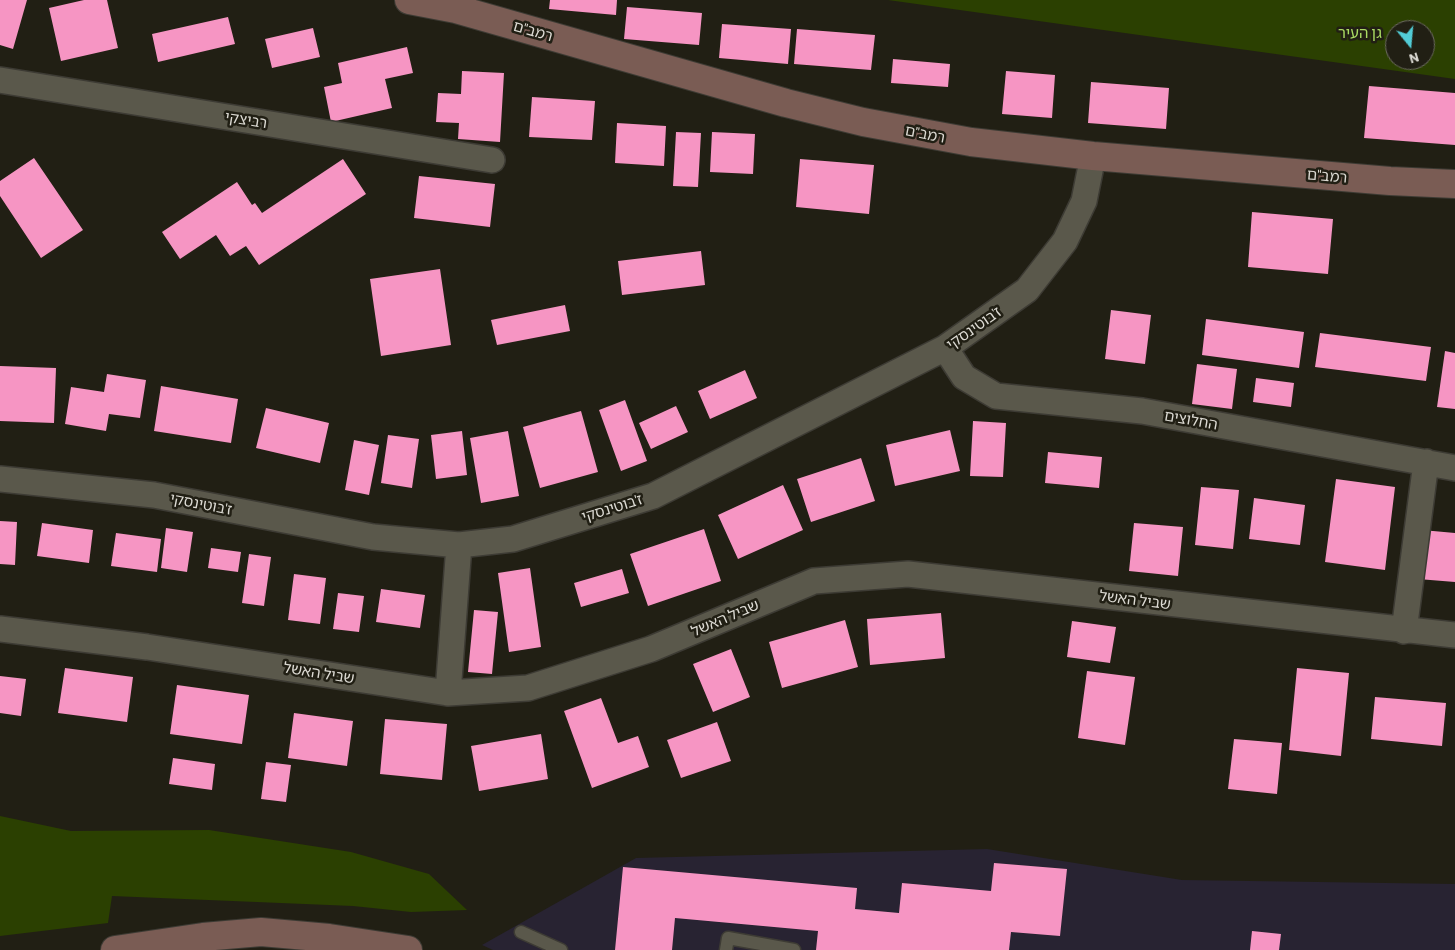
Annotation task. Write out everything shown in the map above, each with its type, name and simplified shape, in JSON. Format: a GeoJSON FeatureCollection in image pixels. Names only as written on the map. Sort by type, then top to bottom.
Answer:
{"type":"FeatureCollection","features":[{"type":"Feature","properties":{"kind":"street","name":"רמב\"ם"},"geometry":{"type":"LineString","coordinates":[[409,0],[456,9],[786,103],[863,122],[971,142],[1093,156],[1390,181],[1455,184]]}},
{"type":"Feature","properties":{"kind":"street","name":"רביצקי"},"geometry":{"type":"LineString","coordinates":[[0,80],[492,160]]}},
{"type":"Feature","properties":{"kind":"street","name":"ז'בוטינסקי"},"geometry":{"type":"LineString","coordinates":[[0,479],[154,495],[373,537],[458,545],[513,539],[653,496],[945,348],[1027,290],[1065,241],[1084,200],[1093,156]]}},
{"type":"Feature","properties":{"kind":"street","name":"החלוצים"},"geometry":{"type":"LineString","coordinates":[[945,348],[964,377],[996,396],[1142,412],[1455,468]]}},
{"type":"Feature","properties":{"kind":"street"},"geometry":{"type":"LineString","coordinates":[[1404,631],[1426,462]]}},
{"type":"Feature","properties":{"kind":"street"},"geometry":{"type":"LineString","coordinates":[[448,693],[458,545]]}},
{"type":"Feature","properties":{"kind":"street","name":"שביל האשל"},"geometry":{"type":"LineString","coordinates":[[0,629],[157,648],[448,693],[528,688],[651,649],[814,581],[908,574],[1455,636]]}},
{"type":"Feature","properties":{"kind":"street"},"geometry":{"type":"LineString","coordinates":[[115,950],[203,937],[261,932],[329,938],[408,950]]}},
{"type":"Feature","properties":{"kind":"lane"},"geometry":{"type":"LineString","coordinates":[[521,932],[561,950]]}},
{"type":"Feature","properties":{"kind":"lane"},"geometry":{"type":"LineString","coordinates":[[726,950],[728,938],[794,950]]}},
{"type":"Feature","properties":{"kind":"shaded area"},"geometry":{"type":"Polygon","coordinates":[[[987,849],[1182,880],[1455,884],[1455,950],[493,950],[482,945],[636,858],[987,849]]]}},
{"type":"Feature","properties":{"kind":"green space","name":"גן העיר"},"geometry":{"type":"Polygon","coordinates":[[[888,0],[1455,0],[1455,79],[1390,70],[1435,70],[1435,20],[1385,20],[1385,69],[888,0]]]}},
{"type":"Feature","properties":{"kind":"green space"},"geometry":{"type":"Polygon","coordinates":[[[0,816],[71,831],[209,830],[351,852],[429,874],[467,910],[411,912],[353,906],[112,896],[108,923],[0,936],[0,816]]]}},
{"type":"Feature","properties":{"kind":"building"},"geometry":{"type":"Polygon","coordinates":[[[0,0],[27,0],[13,49],[0,45],[0,0]]]}},
{"type":"Feature","properties":{"kind":"building"},"geometry":{"type":"Polygon","coordinates":[[[84,0],[107,0],[118,48],[61,61],[49,8],[84,0]]]}},
{"type":"Feature","properties":{"kind":"building"},"geometry":{"type":"Polygon","coordinates":[[[550,0],[617,0],[616,15],[549,9],[550,0]]]}},
{"type":"Feature","properties":{"kind":"building"},"geometry":{"type":"Polygon","coordinates":[[[627,7],[702,13],[699,45],[624,39],[627,7]]]}},
{"type":"Feature","properties":{"kind":"building"},"geometry":{"type":"Polygon","coordinates":[[[228,17],[235,44],[158,62],[152,34],[228,17]]]}},
{"type":"Feature","properties":{"kind":"building"},"geometry":{"type":"Polygon","coordinates":[[[722,24],[791,29],[788,64],[719,58],[722,24]]]}},
{"type":"Feature","properties":{"kind":"building"},"geometry":{"type":"Polygon","coordinates":[[[313,28],[320,57],[272,68],[265,39],[313,28]]]}},
{"type":"Feature","properties":{"kind":"building"},"geometry":{"type":"Polygon","coordinates":[[[797,29],[875,35],[871,70],[794,64],[797,29]]]}},
{"type":"Feature","properties":{"kind":"building"},"geometry":{"type":"Polygon","coordinates":[[[407,47],[413,73],[385,79],[392,108],[331,122],[324,87],[342,83],[338,63],[407,47]]]}},
{"type":"Feature","properties":{"kind":"building"},"geometry":{"type":"Polygon","coordinates":[[[893,59],[950,64],[948,87],[891,83],[893,59]]]}},
{"type":"Feature","properties":{"kind":"building"},"geometry":{"type":"Polygon","coordinates":[[[462,71],[504,73],[500,142],[458,139],[459,123],[436,122],[438,93],[461,94],[462,71]]]}},
{"type":"Feature","properties":{"kind":"building"},"geometry":{"type":"Polygon","coordinates":[[[1006,71],[1055,75],[1052,118],[1002,114],[1006,71]]]}},
{"type":"Feature","properties":{"kind":"building"},"geometry":{"type":"Polygon","coordinates":[[[1091,82],[1169,88],[1166,129],[1088,123],[1091,82]]]}},
{"type":"Feature","properties":{"kind":"building"},"geometry":{"type":"Polygon","coordinates":[[[1369,86],[1455,93],[1455,145],[1364,138],[1369,86]]]}},
{"type":"Feature","properties":{"kind":"building"},"geometry":{"type":"Polygon","coordinates":[[[532,97],[595,101],[592,140],[529,137],[532,97]]]}},
{"type":"Feature","properties":{"kind":"building"},"geometry":{"type":"Polygon","coordinates":[[[617,123],[666,126],[664,166],[615,163],[617,123]]]}},
{"type":"Feature","properties":{"kind":"building"},"geometry":{"type":"Polygon","coordinates":[[[676,132],[701,133],[698,187],[673,186],[676,132]]]}},
{"type":"Feature","properties":{"kind":"building"},"geometry":{"type":"Polygon","coordinates":[[[712,132],[755,134],[753,174],[710,172],[712,132]]]}},
{"type":"Feature","properties":{"kind":"building"},"geometry":{"type":"Polygon","coordinates":[[[34,158],[83,230],[41,258],[0,196],[0,181],[34,158]]]}},
{"type":"Feature","properties":{"kind":"building"},"geometry":{"type":"Polygon","coordinates":[[[343,159],[366,194],[259,265],[246,246],[230,256],[216,235],[180,259],[162,232],[237,182],[252,205],[255,203],[262,213],[343,159]]]}},
{"type":"Feature","properties":{"kind":"building"},"geometry":{"type":"Polygon","coordinates":[[[800,159],[874,165],[869,214],[796,207],[800,159]]]}},
{"type":"Feature","properties":{"kind":"building"},"geometry":{"type":"Polygon","coordinates":[[[419,176],[495,184],[490,227],[414,218],[419,176]]]}},
{"type":"Feature","properties":{"kind":"building"},"geometry":{"type":"Polygon","coordinates":[[[1252,212],[1333,219],[1328,274],[1248,267],[1252,212]]]}},
{"type":"Feature","properties":{"kind":"building"},"geometry":{"type":"Polygon","coordinates":[[[701,251],[705,285],[622,295],[618,261],[701,251]]]}},
{"type":"Feature","properties":{"kind":"building"},"geometry":{"type":"Polygon","coordinates":[[[440,269],[451,345],[381,356],[370,279],[440,269]]]}},
{"type":"Feature","properties":{"kind":"building"},"geometry":{"type":"Polygon","coordinates":[[[565,305],[570,331],[497,345],[491,320],[565,305]]]}},
{"type":"Feature","properties":{"kind":"building"},"geometry":{"type":"Polygon","coordinates":[[[1111,310],[1151,315],[1145,364],[1105,359],[1111,310]]]}},
{"type":"Feature","properties":{"kind":"building"},"geometry":{"type":"Polygon","coordinates":[[[1206,319],[1304,332],[1299,368],[1202,355],[1206,319]]]}},
{"type":"Feature","properties":{"kind":"building"},"geometry":{"type":"Polygon","coordinates":[[[1320,333],[1431,347],[1426,381],[1315,367],[1320,333]]]}},
{"type":"Feature","properties":{"kind":"building"},"geometry":{"type":"Polygon","coordinates":[[[1445,351],[1455,353],[1455,409],[1437,407],[1445,351]]]}},
{"type":"Feature","properties":{"kind":"building"},"geometry":{"type":"Polygon","coordinates":[[[1197,364],[1237,369],[1232,409],[1192,404],[1197,364]]]}},
{"type":"Feature","properties":{"kind":"building"},"geometry":{"type":"Polygon","coordinates":[[[0,366],[56,368],[54,423],[0,421],[0,366]]]}},
{"type":"Feature","properties":{"kind":"building"},"geometry":{"type":"Polygon","coordinates":[[[745,370],[757,398],[710,419],[698,391],[745,370]]]}},
{"type":"Feature","properties":{"kind":"building"},"geometry":{"type":"Polygon","coordinates":[[[107,374],[146,380],[140,418],[109,414],[106,431],[65,424],[71,387],[104,392],[107,374]]]}},
{"type":"Feature","properties":{"kind":"building"},"geometry":{"type":"Polygon","coordinates":[[[1256,378],[1294,383],[1291,407],[1253,402],[1256,378]]]}},
{"type":"Feature","properties":{"kind":"building"},"geometry":{"type":"Polygon","coordinates":[[[161,386],[238,399],[231,443],[154,431],[161,386]]]}},
{"type":"Feature","properties":{"kind":"building"},"geometry":{"type":"Polygon","coordinates":[[[625,400],[647,461],[621,471],[599,410],[625,400]]]}},
{"type":"Feature","properties":{"kind":"building"},"geometry":{"type":"Polygon","coordinates":[[[676,406],[688,432],[651,449],[639,423],[676,406]]]}},
{"type":"Feature","properties":{"kind":"building"},"geometry":{"type":"Polygon","coordinates":[[[266,408],[329,423],[320,463],[256,448],[266,408]]]}},
{"type":"Feature","properties":{"kind":"building"},"geometry":{"type":"Polygon","coordinates":[[[581,411],[598,472],[540,488],[523,427],[581,411]]]}},
{"type":"Feature","properties":{"kind":"building"},"geometry":{"type":"Polygon","coordinates":[[[973,421],[1006,423],[1003,477],[970,476],[973,421]]]}},
{"type":"Feature","properties":{"kind":"building"},"geometry":{"type":"Polygon","coordinates":[[[950,430],[960,471],[895,486],[886,445],[950,430]]]}},
{"type":"Feature","properties":{"kind":"building"},"geometry":{"type":"Polygon","coordinates":[[[462,431],[467,475],[436,479],[431,435],[462,431]]]}},
{"type":"Feature","properties":{"kind":"building"},"geometry":{"type":"Polygon","coordinates":[[[508,431],[519,496],[481,503],[470,438],[508,431]]]}},
{"type":"Feature","properties":{"kind":"building"},"geometry":{"type":"Polygon","coordinates":[[[388,435],[419,439],[412,488],[381,483],[388,435]]]}},
{"type":"Feature","properties":{"kind":"building"},"geometry":{"type":"Polygon","coordinates":[[[354,440],[379,445],[369,495],[345,490],[354,440]]]}},
{"type":"Feature","properties":{"kind":"building"},"geometry":{"type":"Polygon","coordinates":[[[1048,452],[1102,457],[1099,488],[1045,483],[1048,452]]]}},
{"type":"Feature","properties":{"kind":"building"},"geometry":{"type":"Polygon","coordinates":[[[861,458],[875,501],[811,522],[797,479],[861,458]]]}},
{"type":"Feature","properties":{"kind":"building"},"geometry":{"type":"Polygon","coordinates":[[[1336,479],[1395,487],[1385,570],[1325,562],[1336,479]]]}},
{"type":"Feature","properties":{"kind":"building"},"geometry":{"type":"Polygon","coordinates":[[[783,485],[803,530],[738,559],[718,515],[783,485]]]}},
{"type":"Feature","properties":{"kind":"building"},"geometry":{"type":"Polygon","coordinates":[[[1201,487],[1239,490],[1233,549],[1195,545],[1201,487]]]}},
{"type":"Feature","properties":{"kind":"building"},"geometry":{"type":"Polygon","coordinates":[[[1254,498],[1305,505],[1300,545],[1249,539],[1254,498]]]}},
{"type":"Feature","properties":{"kind":"building"},"geometry":{"type":"Polygon","coordinates":[[[0,521],[17,522],[15,565],[0,564],[0,521]]]}},
{"type":"Feature","properties":{"kind":"building"},"geometry":{"type":"Polygon","coordinates":[[[42,523],[93,530],[89,563],[37,556],[42,523]]]}},
{"type":"Feature","properties":{"kind":"building"},"geometry":{"type":"Polygon","coordinates":[[[1134,523],[1183,527],[1178,576],[1129,571],[1134,523]]]}},
{"type":"Feature","properties":{"kind":"building"},"geometry":{"type":"Polygon","coordinates":[[[166,528],[193,532],[187,572],[161,568],[166,528]]]}},
{"type":"Feature","properties":{"kind":"building"},"geometry":{"type":"Polygon","coordinates":[[[704,529],[721,581],[648,606],[630,554],[704,529]]]}},
{"type":"Feature","properties":{"kind":"building"},"geometry":{"type":"Polygon","coordinates":[[[1422,530],[1455,533],[1455,582],[1418,579],[1422,530]]]}},
{"type":"Feature","properties":{"kind":"building"},"geometry":{"type":"Polygon","coordinates":[[[116,533],[161,539],[157,572],[111,566],[116,533]]]}},
{"type":"Feature","properties":{"kind":"building"},"geometry":{"type":"Polygon","coordinates":[[[211,548],[241,552],[238,572],[208,568],[211,548]]]}},
{"type":"Feature","properties":{"kind":"building"},"geometry":{"type":"Polygon","coordinates":[[[249,554],[271,557],[264,606],[242,603],[249,554]]]}},
{"type":"Feature","properties":{"kind":"building"},"geometry":{"type":"Polygon","coordinates":[[[530,568],[541,647],[509,652],[498,573],[530,568]]]}},
{"type":"Feature","properties":{"kind":"building"},"geometry":{"type":"Polygon","coordinates":[[[622,569],[629,593],[581,607],[574,583],[622,569]]]}},
{"type":"Feature","properties":{"kind":"building"},"geometry":{"type":"Polygon","coordinates":[[[294,574],[326,578],[320,624],[288,620],[294,574]]]}},
{"type":"Feature","properties":{"kind":"building"},"geometry":{"type":"Polygon","coordinates":[[[381,589],[425,595],[420,628],[376,622],[381,589]]]}},
{"type":"Feature","properties":{"kind":"building"},"geometry":{"type":"Polygon","coordinates":[[[338,593],[364,596],[359,632],[333,629],[338,593]]]}},
{"type":"Feature","properties":{"kind":"building"},"geometry":{"type":"Polygon","coordinates":[[[474,610],[498,612],[492,674],[468,672],[474,610]]]}},
{"type":"Feature","properties":{"kind":"building"},"geometry":{"type":"Polygon","coordinates":[[[941,613],[945,658],[870,665],[867,619],[941,613]]]}},
{"type":"Feature","properties":{"kind":"building"},"geometry":{"type":"Polygon","coordinates":[[[845,620],[858,667],[782,688],[769,642],[845,620]]]}},
{"type":"Feature","properties":{"kind":"building"},"geometry":{"type":"Polygon","coordinates":[[[1072,621],[1116,627],[1110,663],[1067,657],[1072,621]]]}},
{"type":"Feature","properties":{"kind":"building"},"geometry":{"type":"Polygon","coordinates":[[[731,649],[750,697],[713,712],[693,664],[731,649]]]}},
{"type":"Feature","properties":{"kind":"building"},"geometry":{"type":"Polygon","coordinates":[[[65,668],[133,677],[127,722],[58,713],[65,668]]]}},
{"type":"Feature","properties":{"kind":"building"},"geometry":{"type":"Polygon","coordinates":[[[1297,668],[1349,673],[1341,756],[1289,750],[1297,668]]]}},
{"type":"Feature","properties":{"kind":"building"},"geometry":{"type":"Polygon","coordinates":[[[1087,671],[1135,677],[1125,745],[1078,738],[1087,671]]]}},
{"type":"Feature","properties":{"kind":"building"},"geometry":{"type":"Polygon","coordinates":[[[0,676],[26,679],[21,716],[0,713],[0,676]]]}},
{"type":"Feature","properties":{"kind":"building"},"geometry":{"type":"Polygon","coordinates":[[[177,685],[249,695],[242,744],[170,734],[177,685]]]}},
{"type":"Feature","properties":{"kind":"building"},"geometry":{"type":"Polygon","coordinates":[[[1375,697],[1446,703],[1442,746],[1371,739],[1375,697]]]}},
{"type":"Feature","properties":{"kind":"building"},"geometry":{"type":"Polygon","coordinates":[[[601,698],[618,743],[638,736],[649,767],[592,788],[564,711],[601,698]]]}},
{"type":"Feature","properties":{"kind":"building"},"geometry":{"type":"Polygon","coordinates":[[[294,713],[353,721],[347,766],[288,758],[294,713]]]}},
{"type":"Feature","properties":{"kind":"building"},"geometry":{"type":"Polygon","coordinates":[[[385,719],[447,724],[442,780],[380,774],[385,719]]]}},
{"type":"Feature","properties":{"kind":"building"},"geometry":{"type":"Polygon","coordinates":[[[717,722],[731,761],[681,778],[667,740],[717,722]]]}},
{"type":"Feature","properties":{"kind":"building"},"geometry":{"type":"Polygon","coordinates":[[[541,734],[548,779],[479,791],[471,746],[541,734]]]}},
{"type":"Feature","properties":{"kind":"building"},"geometry":{"type":"Polygon","coordinates":[[[1234,739],[1282,743],[1277,794],[1228,789],[1234,739]]]}},
{"type":"Feature","properties":{"kind":"building"},"geometry":{"type":"Polygon","coordinates":[[[173,758],[215,764],[212,790],[169,784],[173,758]]]}},
{"type":"Feature","properties":{"kind":"building"},"geometry":{"type":"Polygon","coordinates":[[[266,762],[291,765],[286,802],[261,799],[266,762]]]}},
{"type":"Feature","properties":{"kind":"building"},"geometry":{"type":"Polygon","coordinates":[[[994,863],[1067,869],[1060,936],[1011,932],[1009,950],[816,950],[818,931],[675,918],[672,950],[615,950],[623,867],[857,888],[855,909],[899,913],[902,883],[991,891],[994,863]]]}},
{"type":"Feature","properties":{"kind":"building"},"geometry":{"type":"Polygon","coordinates":[[[1252,931],[1281,934],[1279,950],[1250,950],[1252,931]]]}}]}
